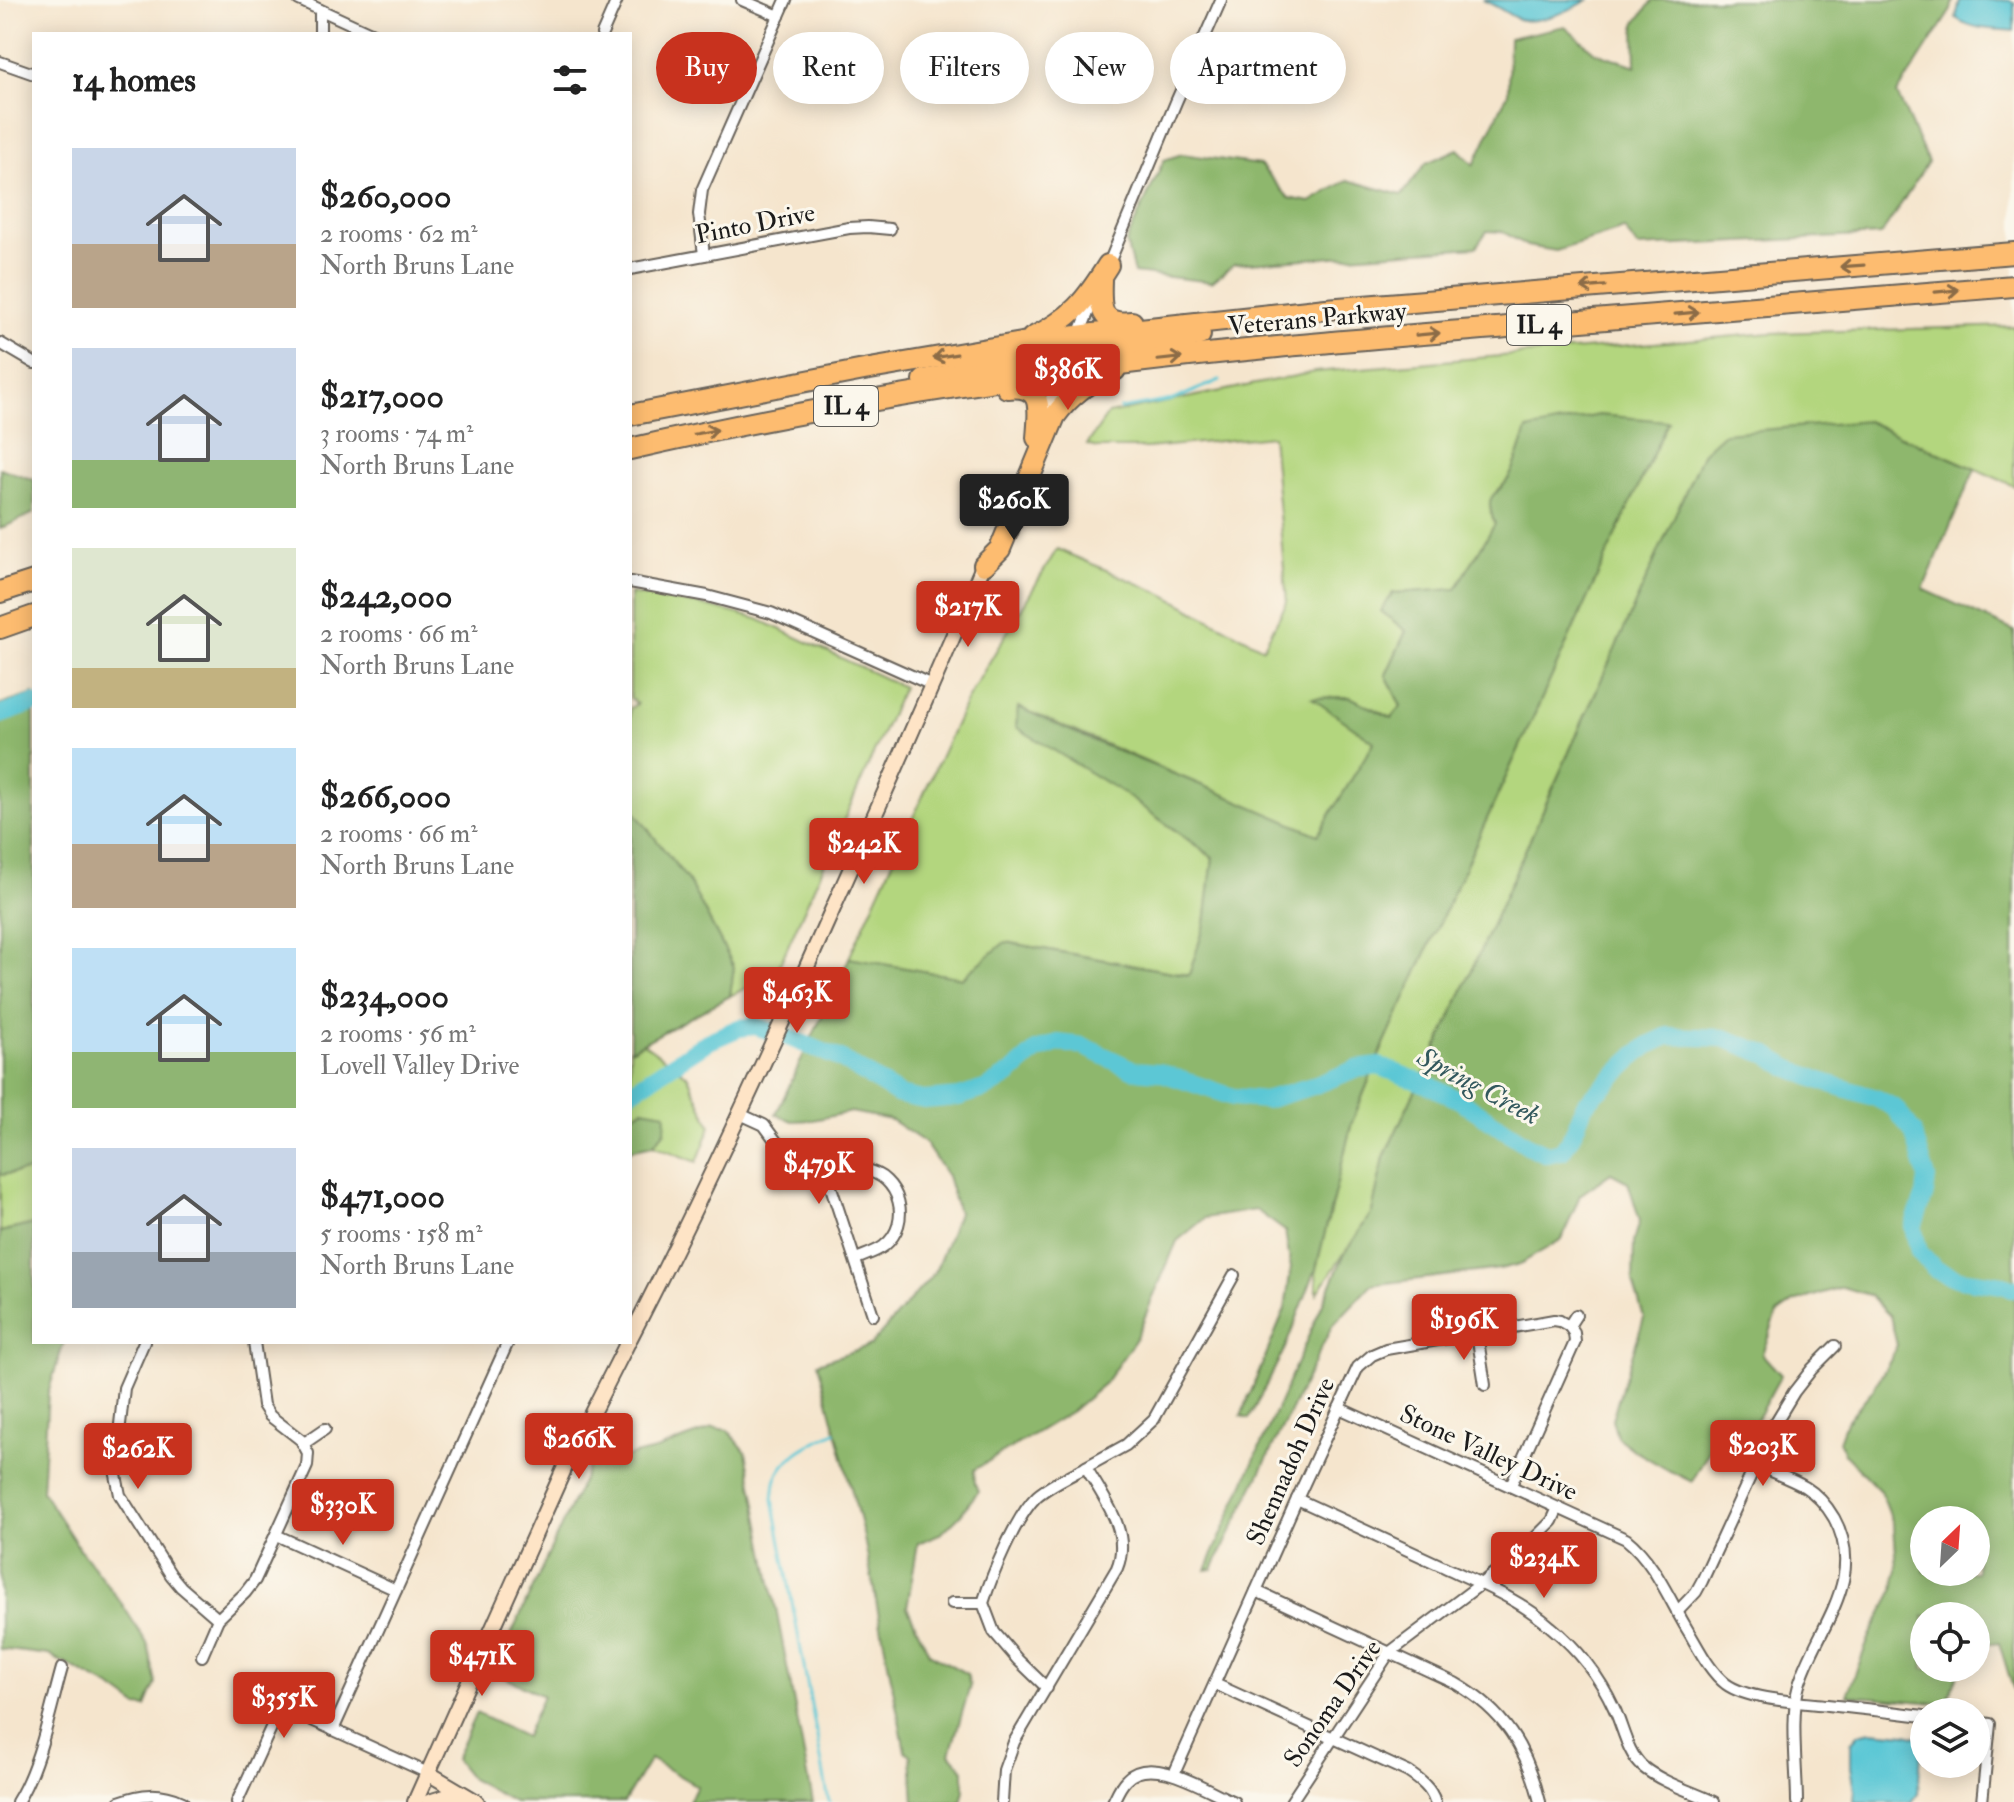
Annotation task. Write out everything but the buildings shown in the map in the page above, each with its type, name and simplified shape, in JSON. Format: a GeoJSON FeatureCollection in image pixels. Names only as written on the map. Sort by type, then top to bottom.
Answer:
{"type":"FeatureCollection","features":[{"type":"Feature","properties":{"kind":"highway","name":"Veterans Parkway"},"geometry":{"type":"LineString","coordinates":[[632,415],[740,392],[1022,343],[1279,314],[2014,253]]}},
{"type":"Feature","properties":{"kind":"highway"},"geometry":{"type":"LineString","coordinates":[[1105,273],[1101,305],[1111,320],[1118,323],[1245,308],[1279,314]]}},
{"type":"Feature","properties":{"kind":"highway"},"geometry":{"type":"LineString","coordinates":[[1022,343],[1070,316],[1105,273]]}},
{"type":"Feature","properties":{"kind":"highway","name":"Veterans Parkway"},"geometry":{"type":"LineString","coordinates":[[632,449],[844,406],[1130,363],[1314,343],[2014,286]]}},
{"type":"Feature","properties":{"kind":"highway"},"geometry":{"type":"LineString","coordinates":[[1064,371],[1078,358],[1094,353],[1357,307]]}},
{"type":"Feature","properties":{"kind":"highway"},"geometry":{"type":"LineString","coordinates":[[817,411],[864,394],[1062,351],[1078,337]]}},
{"type":"Feature","properties":{"kind":"highway"},"geometry":{"type":"LineString","coordinates":[[984,565],[1000,549],[1055,416],[1085,385],[1130,363]]}},
{"type":"Feature","properties":{"kind":"highway"},"geometry":{"type":"LineString","coordinates":[[844,406],[901,405],[1012,387],[1025,388],[1035,395],[1038,402],[1037,438]]}},
{"type":"Feature","properties":{"kind":"highway"},"geometry":{"type":"LineString","coordinates":[[632,425],[740,392]]}},
{"type":"Feature","properties":{"kind":"highway"},"geometry":{"type":"LineString","coordinates":[[0,592],[32,582]]}},
{"type":"Feature","properties":{"kind":"highway"},"geometry":{"type":"LineString","coordinates":[[0,628],[32,617]]}},
{"type":"Feature","properties":{"kind":"main road"},"geometry":{"type":"LineString","coordinates":[[632,1334],[679,1245],[795,994],[984,565],[1078,337]]}},
{"type":"Feature","properties":{"kind":"main road"},"geometry":{"type":"LineString","coordinates":[[415,1802],[569,1458],[627,1344]]}},
{"type":"Feature","properties":{"kind":"main road"},"geometry":{"type":"LineString","coordinates":[[428,1773],[474,1800]]}},
{"type":"Feature","properties":{"kind":"main road"},"geometry":{"type":"LineString","coordinates":[[429,1802],[458,1795],[474,1800]]}},
{"type":"Feature","properties":{"kind":"street"},"geometry":{"type":"LineString","coordinates":[[299,0],[369,32]]}},
{"type":"Feature","properties":{"kind":"street"},"geometry":{"type":"LineString","coordinates":[[603,32],[617,0]]}},
{"type":"Feature","properties":{"kind":"street"},"geometry":{"type":"LineString","coordinates":[[742,0],[779,16]]}},
{"type":"Feature","properties":{"kind":"street"},"geometry":{"type":"LineString","coordinates":[[704,255],[699,214],[702,190],[786,0]]}},
{"type":"Feature","properties":{"kind":"street"},"geometry":{"type":"LineString","coordinates":[[1078,337],[1221,0]]}},
{"type":"Feature","properties":{"kind":"street"},"geometry":{"type":"LineString","coordinates":[[320,10],[320,32]]}},
{"type":"Feature","properties":{"kind":"street"},"geometry":{"type":"LineString","coordinates":[[0,62],[32,73]]}},
{"type":"Feature","properties":{"kind":"street","name":"Pinto Drive"},"geometry":{"type":"LineString","coordinates":[[632,269],[849,228],[890,229]]}},
{"type":"Feature","properties":{"kind":"street"},"geometry":{"type":"LineString","coordinates":[[0,343],[32,362]]}},
{"type":"Feature","properties":{"kind":"street"},"geometry":{"type":"LineString","coordinates":[[632,582],[707,596],[771,613],[932,685]]}},
{"type":"Feature","properties":{"kind":"street"},"geometry":{"type":"LineString","coordinates":[[740,1114],[764,1125],[784,1152],[821,1171],[828,1178],[873,1315]]}},
{"type":"Feature","properties":{"kind":"street"},"geometry":{"type":"LineString","coordinates":[[828,1178],[842,1172],[872,1172],[891,1184],[897,1195],[900,1217],[892,1237],[884,1246],[856,1259]]}},
{"type":"Feature","properties":{"kind":"street"},"geometry":{"type":"LineString","coordinates":[[1047,1688],[994,1632],[983,1603],[991,1578],[1028,1506],[1039,1494],[1126,1445],[1154,1419],[1234,1275]]}},
{"type":"Feature","properties":{"kind":"street"},"geometry":{"type":"LineString","coordinates":[[1511,1485],[1575,1342],[1569,1326],[1576,1315]]}},
{"type":"Feature","properties":{"kind":"street","name":"Shennadoh Drive"},"geometry":{"type":"LineString","coordinates":[[1174,1774],[1358,1367],[1372,1355],[1386,1349],[1554,1320],[1569,1326]]}},
{"type":"Feature","properties":{"kind":"street"},"geometry":{"type":"LineString","coordinates":[[1477,1334],[1485,1385]]}},
{"type":"Feature","properties":{"kind":"street"},"geometry":{"type":"LineString","coordinates":[[143,1344],[124,1388],[116,1484],[171,1575],[218,1619]]}},
{"type":"Feature","properties":{"kind":"street"},"geometry":{"type":"LineString","coordinates":[[202,1656],[218,1619],[255,1580],[307,1466],[308,1453],[301,1440],[270,1416],[263,1405],[254,1344]]}},
{"type":"Feature","properties":{"kind":"street"},"geometry":{"type":"LineString","coordinates":[[333,1730],[507,1344]]}},
{"type":"Feature","properties":{"kind":"street"},"geometry":{"type":"LineString","coordinates":[[1677,1612],[1702,1581],[1774,1425],[1794,1392],[1835,1346]]}},
{"type":"Feature","properties":{"kind":"street","name":"Stone Valley Drive"},"geometry":{"type":"LineString","coordinates":[[1339,1408],[1626,1539],[1646,1558],[1711,1668],[1736,1691],[1910,1714]]}},
{"type":"Feature","properties":{"kind":"street"},"geometry":{"type":"LineString","coordinates":[[303,1444],[325,1429]]}},
{"type":"Feature","properties":{"kind":"street"},"geometry":{"type":"LineString","coordinates":[[1755,1464],[1815,1494],[1830,1511],[1840,1530],[1846,1556],[1844,1583],[1798,1686],[1797,1802]]}},
{"type":"Feature","properties":{"kind":"street"},"geometry":{"type":"LineString","coordinates":[[1002,1802],[1002,1783],[1014,1742],[1121,1557],[1118,1524],[1086,1467]]}},
{"type":"Feature","properties":{"kind":"street"},"geometry":{"type":"LineString","coordinates":[[1297,1499],[1482,1583],[1529,1610],[1575,1650],[1605,1690],[1629,1747],[1642,1766],[1714,1802]]}},
{"type":"Feature","properties":{"kind":"street","name":"Sonoma Drive"},"geometry":{"type":"LineString","coordinates":[[1291,1802],[1389,1653],[1527,1546],[1552,1521],[1558,1508]]}},
{"type":"Feature","properties":{"kind":"street"},"geometry":{"type":"LineString","coordinates":[[276,1535],[396,1590]]}},
{"type":"Feature","properties":{"kind":"street"},"geometry":{"type":"LineString","coordinates":[[1256,1591],[1455,1683],[1486,1704],[1515,1737],[1529,1763],[1540,1802]]}},
{"type":"Feature","properties":{"kind":"street"},"geometry":{"type":"LineString","coordinates":[[952,1603],[983,1603]]}},
{"type":"Feature","properties":{"kind":"street"},"geometry":{"type":"LineString","coordinates":[[17,1802],[25,1789],[43,1738],[62,1668]]}},
{"type":"Feature","properties":{"kind":"street"},"geometry":{"type":"LineString","coordinates":[[245,1682],[261,1696],[281,1706],[428,1773]]}},
{"type":"Feature","properties":{"kind":"street"},"geometry":{"type":"LineString","coordinates":[[1215,1684],[1408,1772],[1433,1794],[1435,1802]]}},
{"type":"Feature","properties":{"kind":"street"},"geometry":{"type":"LineString","coordinates":[[237,1802],[281,1706]]}},
{"type":"Feature","properties":{"kind":"street"},"geometry":{"type":"LineString","coordinates":[[1113,1802],[1128,1777],[1148,1769],[1174,1774],[1234,1802]]}},
{"type":"Feature","properties":{"kind":"street"},"geometry":{"type":"LineString","coordinates":[[1982,1802],[1984,1778]]}},
{"type":"Feature","properties":{"kind":"street"},"geometry":{"type":"LineString","coordinates":[[119,1802],[148,1794],[168,1795],[183,1802]]}},
{"type":"Feature","properties":{"kind":"green space"},"geometry":{"type":"Polygon","coordinates":[[[1653,0],[1953,0],[1951,10],[1897,94],[1928,162],[1881,235],[1637,247],[1624,229],[1556,251],[1527,246],[1503,232],[1487,231],[1476,247],[1234,264],[1212,282],[1134,273],[1126,242],[1164,160],[1182,154],[1260,165],[1289,198],[1310,202],[1348,180],[1402,195],[1426,163],[1458,149],[1474,165],[1508,93],[1509,38],[1565,26],[1595,52],[1636,66],[1635,24],[1653,0]]]}},
{"type":"Feature","properties":{"kind":"green space"},"geometry":{"type":"Polygon","coordinates":[[[2014,326],[2014,486],[1867,421],[1596,691],[1433,1057],[1384,1157],[1372,1212],[1317,1294],[1316,1269],[1352,1122],[1378,1058],[1668,421],[1527,430],[1507,482],[1491,499],[1495,524],[1456,590],[1393,593],[1382,612],[1406,631],[1386,675],[1401,707],[1391,718],[1350,697],[1313,698],[1375,742],[1318,835],[1018,707],[1123,793],[1213,858],[1205,924],[1189,975],[1006,942],[962,978],[849,958],[966,701],[1057,549],[1165,595],[1263,648],[1287,602],[1272,436],[1147,448],[1097,448],[1087,445],[1108,414],[1315,372],[1771,333],[2014,326]]]}},
{"type":"Feature","properties":{"kind":"green space"},"geometry":{"type":"Polygon","coordinates":[[[1599,415],[1668,421],[1378,1058],[1352,1122],[1316,1269],[1285,1348],[1249,1419],[1241,1416],[1285,1309],[1291,1268],[1285,1231],[1256,1210],[1205,1218],[1177,1241],[1135,1340],[1105,1383],[1072,1411],[974,1470],[978,1491],[961,1514],[942,1533],[918,1543],[907,1607],[929,1653],[967,1674],[970,1686],[950,1754],[964,1770],[964,1790],[961,1802],[914,1802],[911,1755],[905,1751],[863,1533],[818,1363],[871,1345],[935,1272],[958,1213],[947,1176],[924,1142],[891,1120],[851,1112],[792,1121],[776,1114],[849,958],[962,978],[1005,942],[1189,975],[1205,924],[1213,857],[1123,793],[1016,727],[1018,707],[1318,835],[1374,742],[1312,698],[1350,697],[1392,718],[1401,706],[1386,675],[1406,631],[1381,611],[1393,593],[1456,589],[1495,524],[1491,499],[1511,474],[1527,430],[1599,415]]]}},
{"type":"Feature","properties":{"kind":"green space"},"geometry":{"type":"Polygon","coordinates":[[[1867,421],[1975,469],[1923,589],[2014,631],[2014,1692],[1999,1643],[1990,1644],[1990,1602],[1910,1602],[1910,1682],[1955,1682],[1948,1698],[1910,1698],[1910,1701],[1847,1695],[1870,1636],[1894,1590],[1897,1569],[1894,1526],[1881,1492],[1844,1454],[1839,1441],[1846,1422],[1874,1388],[1897,1345],[1890,1316],[1869,1295],[1842,1287],[1794,1302],[1777,1314],[1762,1354],[1781,1375],[1736,1457],[1712,1445],[1692,1482],[1635,1451],[1617,1437],[1612,1419],[1644,1318],[1633,1282],[1634,1241],[1640,1221],[1628,1182],[1611,1173],[1580,1195],[1562,1239],[1520,1264],[1371,1285],[1332,1326],[1213,1569],[1206,1570],[1344,1255],[1372,1212],[1384,1157],[1433,1057],[1703,452],[1724,433],[1867,421]]]}},
{"type":"Feature","properties":{"kind":"green space"},"geometry":{"type":"Polygon","coordinates":[[[0,468],[32,479],[32,514],[0,529],[0,468]]]}},
{"type":"Feature","properties":{"kind":"green space"},"geometry":{"type":"Polygon","coordinates":[[[632,594],[702,605],[758,619],[903,687],[776,973],[730,996],[734,967],[689,882],[634,811],[632,707],[637,704],[632,700],[632,594]]]}},
{"type":"Feature","properties":{"kind":"green space"},"geometry":{"type":"Polygon","coordinates":[[[32,695],[32,1170],[0,1175],[0,705],[32,695]]]}},
{"type":"Feature","properties":{"kind":"green space"},"geometry":{"type":"Polygon","coordinates":[[[632,786],[635,788],[634,811],[689,882],[734,967],[730,996],[632,1049],[632,786]]]}},
{"type":"Feature","properties":{"kind":"green space"},"geometry":{"type":"Polygon","coordinates":[[[643,1043],[687,1075],[711,1126],[697,1162],[653,1145],[665,1131],[643,1109],[632,1115],[632,1049],[643,1043]]]}},
{"type":"Feature","properties":{"kind":"green space"},"geometry":{"type":"Polygon","coordinates":[[[643,1109],[666,1113],[665,1131],[653,1145],[632,1150],[632,1115],[643,1109]]]}},
{"type":"Feature","properties":{"kind":"green space"},"geometry":{"type":"Polygon","coordinates":[[[32,1170],[32,1224],[0,1232],[0,1175],[32,1170]]]}},
{"type":"Feature","properties":{"kind":"green space"},"geometry":{"type":"Polygon","coordinates":[[[32,1224],[32,1344],[63,1344],[48,1393],[42,1491],[148,1645],[156,1683],[146,1707],[137,1706],[112,1688],[49,1655],[0,1649],[0,1232],[32,1224]]]}},
{"type":"Feature","properties":{"kind":"green space"},"geometry":{"type":"Polygon","coordinates":[[[713,1428],[728,1430],[746,1452],[813,1802],[689,1802],[697,1786],[650,1759],[624,1802],[514,1802],[471,1779],[455,1759],[476,1713],[525,1737],[543,1696],[494,1672],[589,1466],[659,1449],[713,1428]]]}},
{"type":"Feature","properties":{"kind":"water"},"geometry":{"type":"Polygon","coordinates":[[[1483,0],[1588,0],[1543,19],[1524,20],[1483,0]]]}},
{"type":"Feature","properties":{"kind":"water"},"geometry":{"type":"Polygon","coordinates":[[[1960,0],[2010,0],[2014,3],[2014,31],[1962,22],[1956,18],[1960,0]]]}},
{"type":"Feature","properties":{"kind":"water"},"geometry":{"type":"Polygon","coordinates":[[[1871,1731],[1910,1735],[1910,1778],[1919,1778],[1918,1794],[1912,1802],[1854,1802],[1851,1743],[1859,1734],[1871,1731]]]}},
{"type":"Feature","properties":{"kind":"waterway"},"geometry":{"type":"LineString","coordinates":[[1120,409],[1173,400],[1220,380]]}},
{"type":"Feature","properties":{"kind":"waterway","name":"Spring Creek"},"geometry":{"type":"LineString","coordinates":[[0,715],[32,704]]}},
{"type":"Feature","properties":{"kind":"waterway","name":"Spring Creek"},"geometry":{"type":"LineString","coordinates":[[632,1091],[707,1042],[739,1028],[755,1026],[841,1059],[899,1095],[924,1100],[959,1097],[987,1088],[1010,1074],[1036,1051],[1058,1043],[1083,1046],[1134,1070],[1159,1072],[1233,1097],[1265,1100],[1356,1069],[1379,1066],[1461,1101],[1529,1146],[1547,1154],[1562,1151],[1573,1134],[1585,1104],[1649,1045],[1668,1036],[1724,1038],[1821,1081],[1876,1098],[1895,1108],[1913,1132],[1927,1178],[1925,1194],[1913,1227],[1919,1252],[1936,1270],[1960,1279],[2014,1289]]}},
{"type":"Feature","properties":{"kind":"waterway"},"geometry":{"type":"LineString","coordinates":[[829,1802],[773,1499],[776,1479],[786,1463],[801,1450],[835,1432]]}}]}
